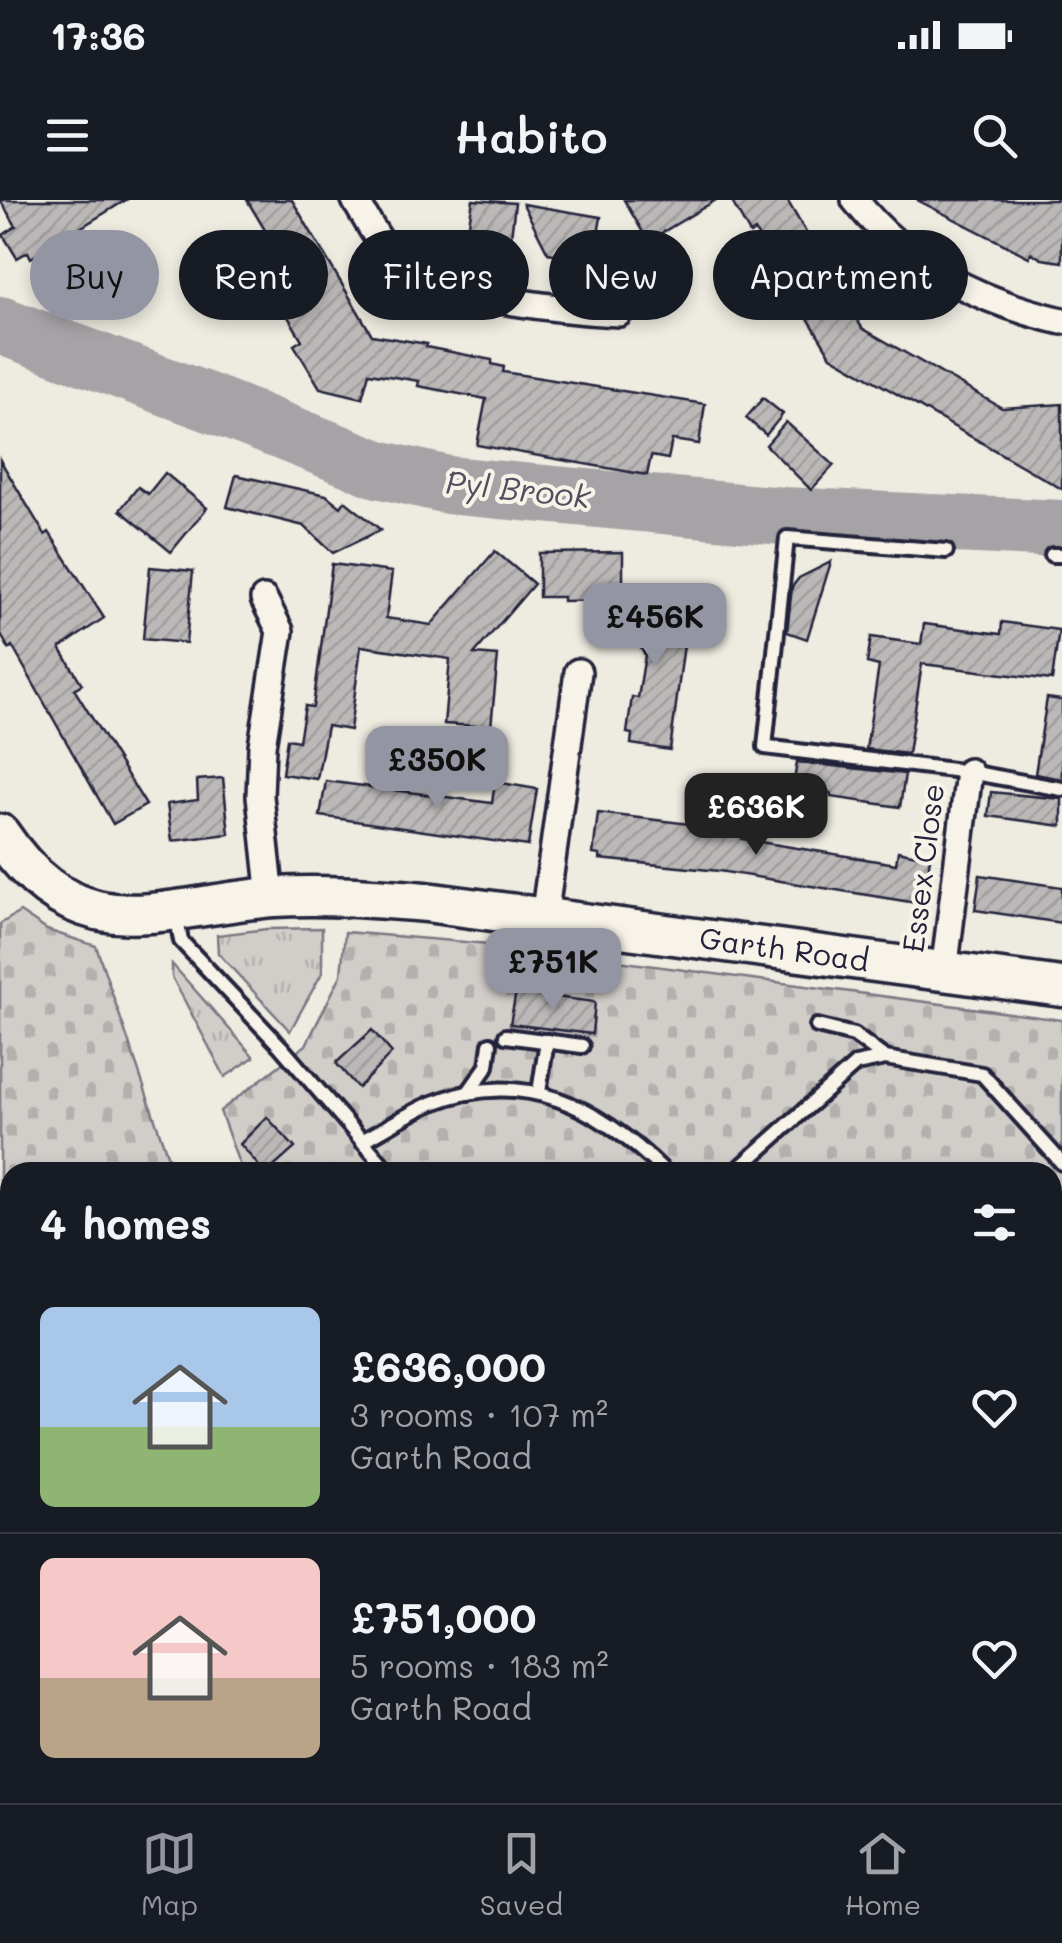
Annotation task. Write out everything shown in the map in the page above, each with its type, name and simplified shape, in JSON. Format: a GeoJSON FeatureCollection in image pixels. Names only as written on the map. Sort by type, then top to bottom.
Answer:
{"type":"FeatureCollection","features":[{"type":"Feature","properties":{"kind":"street"},"geometry":{"type":"LineString","coordinates":[[355,200],[382,246],[407,272],[432,286],[549,306]]}},
{"type":"Feature","properties":{"kind":"street"},"geometry":{"type":"LineString","coordinates":[[855,200],[917,262],[973,294],[1062,321]]}},
{"type":"Feature","properties":{"kind":"street"},"geometry":{"type":"LineString","coordinates":[[264,600],[280,630],[260,796],[271,898]]}},
{"type":"Feature","properties":{"kind":"street"},"geometry":{"type":"LineString","coordinates":[[544,918],[578,672]]}},
{"type":"Feature","properties":{"kind":"street","name":"Essex Close"},"geometry":{"type":"LineString","coordinates":[[944,972],[968,772]]}},
{"type":"Feature","properties":{"kind":"street","name":"Garth Road"},"geometry":{"type":"LineString","coordinates":[[0,834],[13,852],[60,896],[102,914],[161,913],[271,898],[339,895],[544,918],[1062,988]]}},
{"type":"Feature","properties":{"kind":"lane"},"geometry":{"type":"LineString","coordinates":[[946,552],[787,538],[765,747],[968,772],[1062,789]]}},
{"type":"Feature","properties":{"kind":"lane"},"geometry":{"type":"LineString","coordinates":[[161,913],[180,941],[282,1047],[380,1162]]}},
{"type":"Feature","properties":{"kind":"lane"},"geometry":{"type":"LineString","coordinates":[[817,1026],[854,1036],[885,1058]]}},
{"type":"Feature","properties":{"kind":"lane"},"geometry":{"type":"LineString","coordinates":[[506,1036],[582,1046]]}},
{"type":"Feature","properties":{"kind":"lane"},"geometry":{"type":"LineString","coordinates":[[539,1092],[547,1041]]}},
{"type":"Feature","properties":{"kind":"lane"},"geometry":{"type":"LineString","coordinates":[[468,1093],[486,1066],[490,1044]]}},
{"type":"Feature","properties":{"kind":"lane"},"geometry":{"type":"LineString","coordinates":[[746,1162],[856,1064],[885,1058],[982,1074],[1061,1162]]}},
{"type":"Feature","properties":{"kind":"lane"},"geometry":{"type":"LineString","coordinates":[[362,1141],[426,1106],[468,1093],[539,1092],[573,1104],[618,1128],[655,1162]]}},
{"type":"Feature","properties":{"kind":"green space"},"geometry":{"type":"Polygon","coordinates":[[[20,912],[47,930],[96,946],[170,1162],[0,1162],[0,924],[20,912]]]}},
{"type":"Feature","properties":{"kind":"green space"},"geometry":{"type":"Polygon","coordinates":[[[322,928],[322,973],[290,1031],[218,953],[217,935],[322,928]]]}},
{"type":"Feature","properties":{"kind":"green space"},"geometry":{"type":"Polygon","coordinates":[[[345,932],[489,944],[1062,1020],[1062,1162],[238,1162],[220,1111],[306,1045],[341,975],[345,932]]]}},
{"type":"Feature","properties":{"kind":"green space"},"geometry":{"type":"Polygon","coordinates":[[[172,964],[254,1057],[225,1077],[172,977],[172,964]]]}},
{"type":"Feature","properties":{"kind":"building"},"geometry":{"type":"Polygon","coordinates":[[[0,200],[126,200],[77,230],[30,230],[30,256],[28,252],[17,258],[3,235],[16,226],[0,200]]]}},
{"type":"Feature","properties":{"kind":"building"},"geometry":{"type":"Polygon","coordinates":[[[247,200],[292,200],[310,230],[265,230],[247,200]]]}},
{"type":"Feature","properties":{"kind":"building"},"geometry":{"type":"Polygon","coordinates":[[[473,200],[515,203],[512,230],[468,230],[473,200]]]}},
{"type":"Feature","properties":{"kind":"building"},"geometry":{"type":"Polygon","coordinates":[[[624,200],[716,200],[666,230],[642,230],[624,200]]]}},
{"type":"Feature","properties":{"kind":"building"},"geometry":{"type":"Polygon","coordinates":[[[731,200],[787,200],[805,230],[748,230],[731,200]]]}},
{"type":"Feature","properties":{"kind":"building"},"geometry":{"type":"Polygon","coordinates":[[[917,200],[1062,200],[1062,262],[1031,253],[1029,257],[917,200]]]}},
{"type":"Feature","properties":{"kind":"building"},"geometry":{"type":"Polygon","coordinates":[[[523,204],[601,217],[599,230],[549,230],[548,253],[523,204]]]}},
{"type":"Feature","properties":{"kind":"building"},"geometry":{"type":"Polygon","coordinates":[[[328,261],[348,294],[348,320],[363,320],[372,335],[492,360],[492,364],[504,367],[503,372],[705,404],[699,444],[672,440],[668,459],[651,456],[647,475],[477,445],[486,399],[418,386],[419,381],[369,373],[362,398],[320,388],[294,345],[302,340],[290,320],[328,320],[328,261]]]}},
{"type":"Feature","properties":{"kind":"building"},"geometry":{"type":"Polygon","coordinates":[[[809,320],[857,320],[862,328],[1002,408],[1062,404],[1062,489],[831,356],[809,320]]]}},
{"type":"Feature","properties":{"kind":"building"},"geometry":{"type":"Polygon","coordinates":[[[763,398],[783,414],[766,435],[746,418],[763,398]]]}},
{"type":"Feature","properties":{"kind":"building"},"geometry":{"type":"Polygon","coordinates":[[[786,422],[834,465],[811,490],[766,445],[786,422]]]}},
{"type":"Feature","properties":{"kind":"building"},"geometry":{"type":"Polygon","coordinates":[[[0,460],[45,535],[49,532],[104,618],[60,648],[82,684],[74,689],[146,805],[113,824],[12,646],[9,649],[0,633],[0,460]]]}},
{"type":"Feature","properties":{"kind":"building"},"geometry":{"type":"Polygon","coordinates":[[[165,473],[207,508],[171,552],[120,510],[138,487],[148,494],[165,473]]]}},
{"type":"Feature","properties":{"kind":"building"},"geometry":{"type":"Polygon","coordinates":[[[236,475],[326,495],[341,507],[345,501],[381,530],[333,553],[304,526],[227,507],[236,475]]]}},
{"type":"Feature","properties":{"kind":"building"},"geometry":{"type":"Polygon","coordinates":[[[495,551],[534,584],[474,654],[498,656],[491,727],[444,724],[450,659],[361,646],[350,730],[327,726],[317,779],[282,774],[287,739],[299,741],[305,706],[313,707],[332,564],[392,572],[386,618],[431,625],[495,551]]]}},
{"type":"Feature","properties":{"kind":"building"},"geometry":{"type":"Polygon","coordinates":[[[623,552],[623,600],[563,601],[563,597],[539,597],[539,553],[623,552]]]}},
{"type":"Feature","properties":{"kind":"building"},"geometry":{"type":"Polygon","coordinates":[[[831,562],[807,639],[787,632],[792,587],[799,578],[831,562]]]}},
{"type":"Feature","properties":{"kind":"building"},"geometry":{"type":"Polygon","coordinates":[[[150,567],[193,571],[186,643],[143,639],[150,567]]]}},
{"type":"Feature","properties":{"kind":"building"},"geometry":{"type":"Polygon","coordinates":[[[659,585],[685,637],[670,750],[631,744],[632,734],[627,733],[632,697],[638,698],[645,655],[619,605],[659,585]]]}},
{"type":"Feature","properties":{"kind":"building"},"geometry":{"type":"Polygon","coordinates":[[[1002,622],[1059,630],[1052,680],[922,664],[908,754],[866,749],[879,666],[867,663],[871,637],[921,644],[924,624],[1001,634],[1002,622]]]}},
{"type":"Feature","properties":{"kind":"building"},"geometry":{"type":"Polygon","coordinates":[[[1047,698],[1062,700],[1062,779],[1035,774],[1047,698]]]}},
{"type":"Feature","properties":{"kind":"building"},"geometry":{"type":"Polygon","coordinates":[[[797,762],[905,774],[900,807],[793,787],[797,762]]]}},
{"type":"Feature","properties":{"kind":"building"},"geometry":{"type":"Polygon","coordinates":[[[223,778],[229,834],[172,841],[167,804],[198,800],[197,780],[223,778]]]}},
{"type":"Feature","properties":{"kind":"building"},"geometry":{"type":"Polygon","coordinates":[[[326,781],[492,803],[495,782],[537,789],[528,846],[320,816],[326,781]]]}},
{"type":"Feature","properties":{"kind":"building"},"geometry":{"type":"Polygon","coordinates":[[[991,792],[1062,799],[1062,826],[988,816],[991,792]]]}},
{"type":"Feature","properties":{"kind":"building"},"geometry":{"type":"Polygon","coordinates":[[[598,813],[724,828],[743,833],[742,839],[896,864],[898,851],[930,858],[923,904],[719,871],[600,859],[600,855],[593,854],[598,813]]]}},
{"type":"Feature","properties":{"kind":"building"},"geometry":{"type":"Polygon","coordinates":[[[980,875],[1062,887],[1062,923],[975,910],[980,875]]]}},
{"type":"Feature","properties":{"kind":"building"},"geometry":{"type":"Polygon","coordinates":[[[516,992],[595,1002],[592,1034],[510,1024],[516,992]]]}},
{"type":"Feature","properties":{"kind":"building"},"geometry":{"type":"Polygon","coordinates":[[[372,1030],[392,1053],[358,1088],[336,1063],[372,1030]]]}},
{"type":"Feature","properties":{"kind":"building"},"geometry":{"type":"Polygon","coordinates":[[[267,1117],[295,1148],[279,1162],[255,1162],[240,1144],[267,1117]]]}},
{"type":"Feature","properties":{"kind":"waterway","name":"Pyl Brook"},"geometry":{"type":"LineString","coordinates":[[0,325],[378,469],[448,485],[783,516],[1062,529]]}}]}
